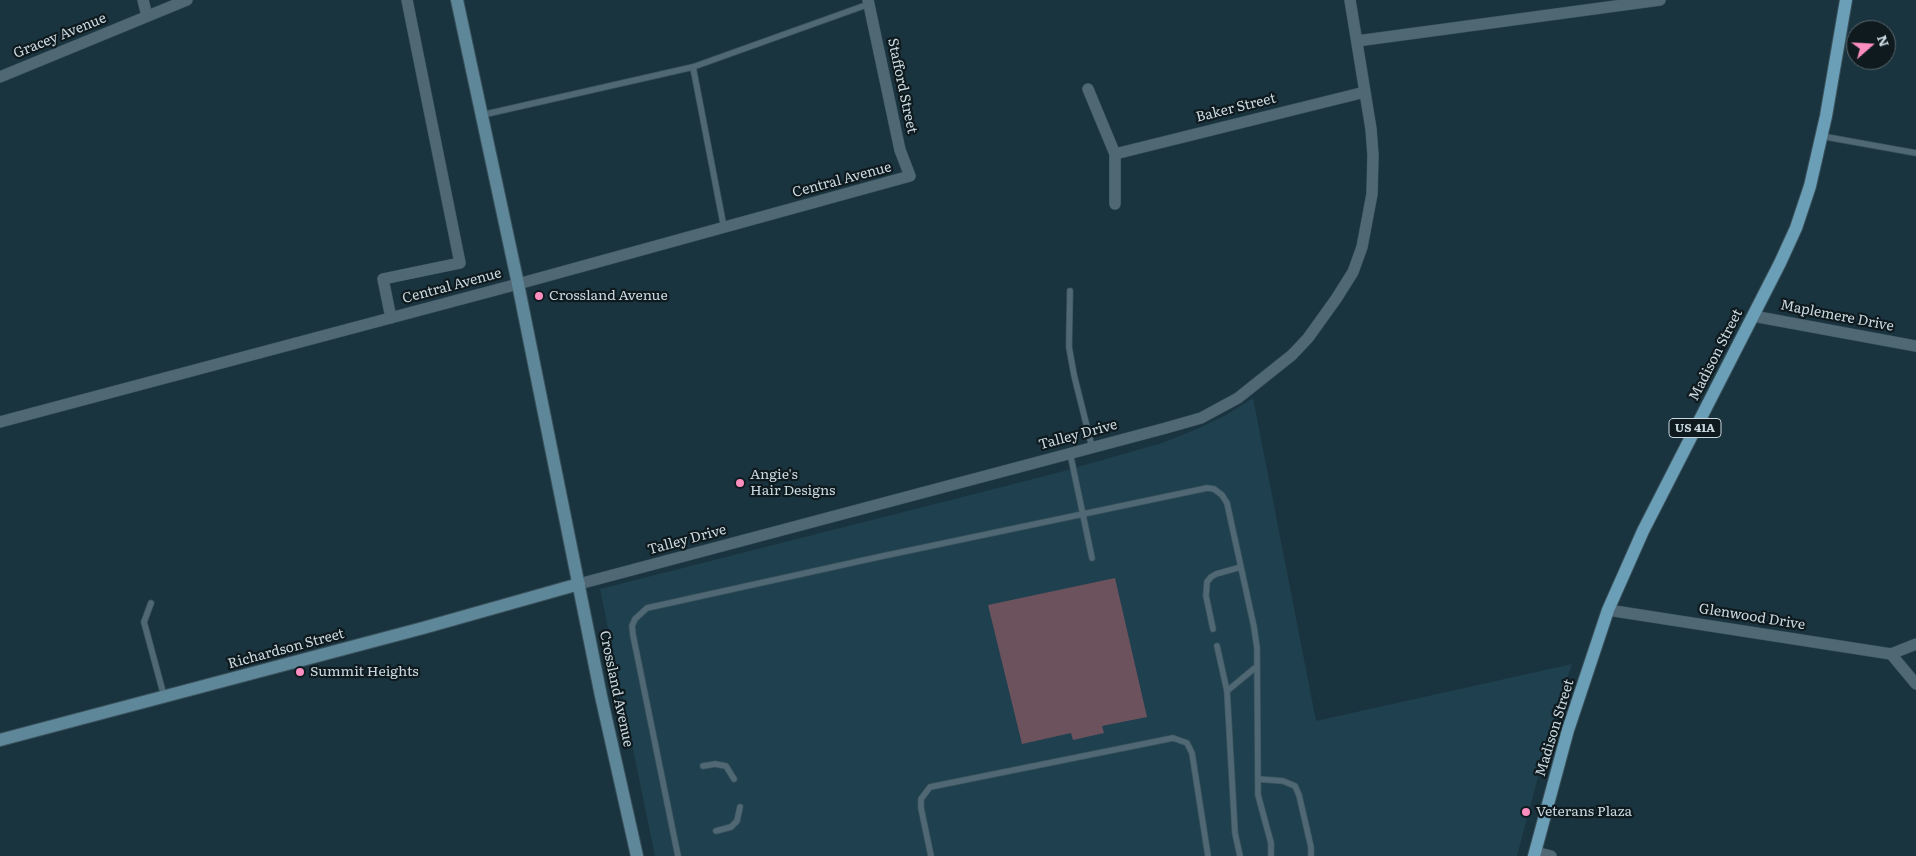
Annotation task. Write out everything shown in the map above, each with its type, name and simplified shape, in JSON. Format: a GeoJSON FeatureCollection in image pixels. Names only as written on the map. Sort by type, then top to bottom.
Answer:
{"type":"FeatureCollection","features":[{"type":"Feature","properties":{"kind":"main road","name":"Crossland Avenue"},"geometry":{"type":"LineString","coordinates":[[457,0],[637,856]]}},
{"type":"Feature","properties":{"kind":"main road","name":"Madison Street"},"geometry":{"type":"LineString","coordinates":[[1535,854],[1568,730],[1608,610],[1643,531],[1796,228],[1810,186],[1821,136],[1846,0]]}},
{"type":"Feature","properties":{"kind":"main road","name":"Richardson Street"},"geometry":{"type":"LineString","coordinates":[[0,740],[579,584]]}},
{"type":"Feature","properties":{"kind":"street"},"geometry":{"type":"LineString","coordinates":[[143,0],[147,16]]}},
{"type":"Feature","properties":{"kind":"street","name":"Gracey Avenue"},"geometry":{"type":"LineString","coordinates":[[0,77],[187,0]]}},
{"type":"Feature","properties":{"kind":"street"},"geometry":{"type":"LineString","coordinates":[[391,318],[383,278],[460,264],[407,0]]}},
{"type":"Feature","properties":{"kind":"street","name":"Talley Drive"},"geometry":{"type":"LineString","coordinates":[[579,584],[1201,418],[1238,398],[1292,355],[1323,319],[1353,272],[1362,246],[1368,224],[1372,194],[1373,155],[1350,0]]}},
{"type":"Feature","properties":{"kind":"street"},"geometry":{"type":"LineString","coordinates":[[1357,41],[1660,0]]}},
{"type":"Feature","properties":{"kind":"street","name":"Stafford Street"},"geometry":{"type":"LineString","coordinates":[[868,2],[900,150],[910,176]]}},
{"type":"Feature","properties":{"kind":"street"},"geometry":{"type":"LineString","coordinates":[[1088,89],[1115,154],[1116,204]]}},
{"type":"Feature","properties":{"kind":"street","name":"Baker Street"},"geometry":{"type":"LineString","coordinates":[[1115,154],[1365,92]]}},
{"type":"Feature","properties":{"kind":"street","name":"Central Avenue"},"geometry":{"type":"LineString","coordinates":[[0,422],[518,284],[910,176]]}},
{"type":"Feature","properties":{"kind":"street","name":"Maplemere Drive"},"geometry":{"type":"LineString","coordinates":[[1753,316],[1916,346]]}},
{"type":"Feature","properties":{"kind":"street","name":"Glenwood Drive"},"geometry":{"type":"LineString","coordinates":[[1608,610],[1891,654]]}},
{"type":"Feature","properties":{"kind":"street"},"geometry":{"type":"LineString","coordinates":[[1916,644],[1891,654],[1916,684]]}},
{"type":"Feature","properties":{"kind":"street"},"geometry":{"type":"LineString","coordinates":[[1535,854],[1551,856]]}},
{"type":"Feature","properties":{"kind":"lane"},"geometry":{"type":"LineString","coordinates":[[482,115],[693,67],[868,2]]}},
{"type":"Feature","properties":{"kind":"lane"},"geometry":{"type":"LineString","coordinates":[[693,67],[724,228]]}},
{"type":"Feature","properties":{"kind":"lane"},"geometry":{"type":"LineString","coordinates":[[1821,136],[1916,153]]}},
{"type":"Feature","properties":{"kind":"lane"},"geometry":{"type":"LineString","coordinates":[[1070,291],[1069,347],[1092,447]]}},
{"type":"Feature","properties":{"kind":"lane"},"geometry":{"type":"LineString","coordinates":[[1070,453],[1092,558]]}},
{"type":"Feature","properties":{"kind":"lane"},"geometry":{"type":"LineString","coordinates":[[678,856],[633,635],[632,626],[640,614],[647,608],[1207,488],[1214,489],[1222,495],[1227,503],[1254,627],[1257,648],[1258,795],[1270,843],[1271,856]]}},
{"type":"Feature","properties":{"kind":"lane"},"geometry":{"type":"LineString","coordinates":[[1213,629],[1206,596],[1207,582],[1216,574],[1241,567]]}},
{"type":"Feature","properties":{"kind":"lane"},"geometry":{"type":"LineString","coordinates":[[152,603],[144,622],[164,696]]}},
{"type":"Feature","properties":{"kind":"lane"},"geometry":{"type":"LineString","coordinates":[[1217,646],[1227,691],[1234,833],[1240,856]]}},
{"type":"Feature","properties":{"kind":"lane"},"geometry":{"type":"LineString","coordinates":[[1227,691],[1256,667]]}},
{"type":"Feature","properties":{"kind":"lane"},"geometry":{"type":"LineString","coordinates":[[931,856],[921,808],[922,799],[930,787],[1173,738],[1187,743],[1192,753],[1208,856]]}},
{"type":"Feature","properties":{"kind":"lane"},"geometry":{"type":"LineString","coordinates":[[703,766],[716,764],[726,766],[734,779]]}},
{"type":"Feature","properties":{"kind":"lane"},"geometry":{"type":"LineString","coordinates":[[1258,780],[1283,781],[1295,786],[1312,847],[1311,856]]}},
{"type":"Feature","properties":{"kind":"lane"},"geometry":{"type":"LineString","coordinates":[[716,830],[731,827],[737,820],[740,807]]}},
{"type":"Feature","properties":{"kind":"shaded area"},"geometry":{"type":"Polygon","coordinates":[[[1253,398],[1316,721],[1572,664],[1552,724],[1517,856],[655,856],[600,589],[1057,473],[1162,443],[1226,415],[1253,398]]]}},
{"type":"Feature","properties":{"kind":"building"},"geometry":{"type":"Polygon","coordinates":[[[1115,578],[1147,717],[1102,726],[1104,733],[1073,740],[1071,733],[1022,744],[988,605],[1115,578]]]}},
{"type":"Feature","properties":{"kind":"place","name":"Crossland Avenue"},"geometry":{"type":"Point","coordinates":[539,296]}},
{"type":"Feature","properties":{"kind":"place","name":"Angie's Hair Designs"},"geometry":{"type":"Point","coordinates":[740,483]}},
{"type":"Feature","properties":{"kind":"place","name":"Summit Heights"},"geometry":{"type":"Point","coordinates":[300,672]}},
{"type":"Feature","properties":{"kind":"place","name":"Veterans Plaza"},"geometry":{"type":"Point","coordinates":[1526,812]}}]}
